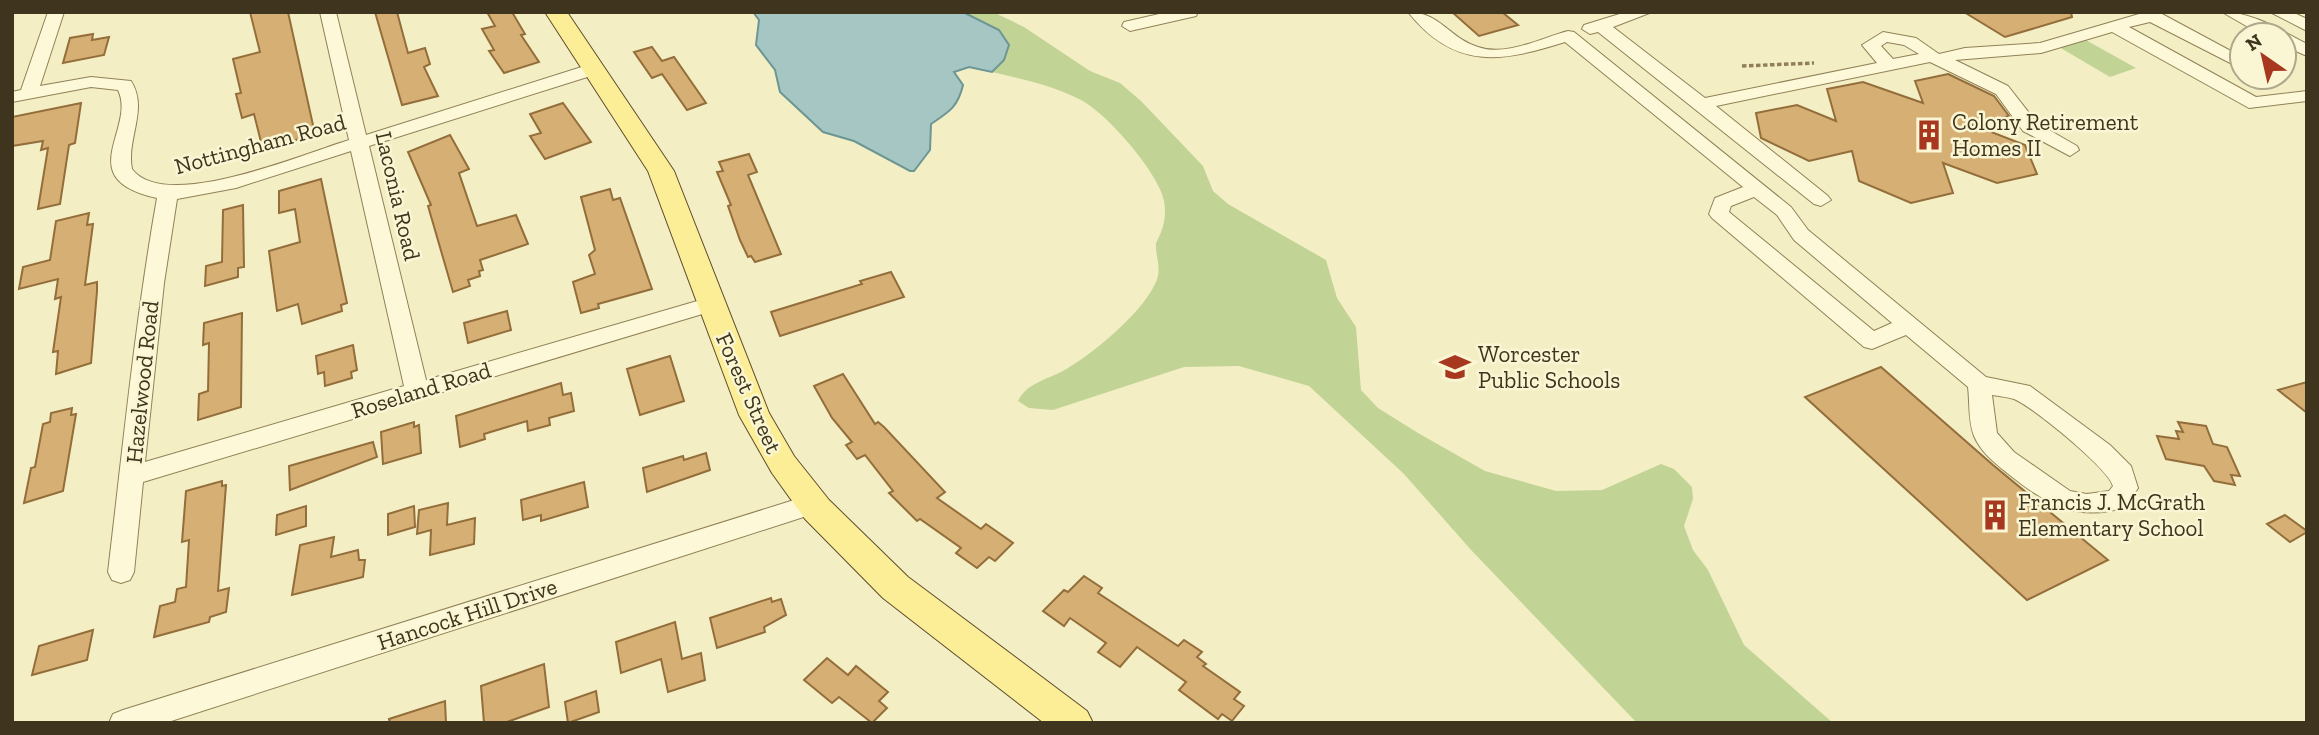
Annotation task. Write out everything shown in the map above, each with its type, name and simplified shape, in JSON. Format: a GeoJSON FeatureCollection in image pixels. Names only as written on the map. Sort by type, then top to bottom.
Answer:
{"type":"FeatureCollection","features":[{"type":"Feature","properties":{"kind":"main road","name":"Forest Street"},"geometry":{"type":"LineString","coordinates":[[556,12],[661,171],[754,415],[772,450],[810,505],[892,587],[1074,723]]}},
{"type":"Feature","properties":{"kind":"street","name":"Nottingham Road"},"geometry":{"type":"LineString","coordinates":[[20,96],[57,12]]}},
{"type":"Feature","properties":{"kind":"street","name":"Laconia Road"},"geometry":{"type":"LineString","coordinates":[[328,12],[361,143],[417,392]]}},
{"type":"Feature","properties":{"kind":"street"},"geometry":{"type":"LineString","coordinates":[[1130,26],[1190,12]]}},
{"type":"Feature","properties":{"kind":"street"},"geometry":{"type":"LineString","coordinates":[[1416,12],[1457,46],[1484,56],[1502,56],[1644,12]]}},
{"type":"Feature","properties":{"kind":"street"},"geometry":{"type":"LineString","coordinates":[[2230,12],[2248,21]]}},
{"type":"Feature","properties":{"kind":"street"},"geometry":{"type":"LineString","coordinates":[[2278,12],[2307,26]]}},
{"type":"Feature","properties":{"kind":"street"},"geometry":{"type":"LineString","coordinates":[[1702,104],[1889,65],[1965,53],[2041,48],[2153,14],[2228,56]]}},
{"type":"Feature","properties":{"kind":"street"},"geometry":{"type":"LineString","coordinates":[[1601,26],[1821,200]]}},
{"type":"Feature","properties":{"kind":"street"},"geometry":{"type":"LineString","coordinates":[[2114,26],[2255,104],[2283,91]]}},
{"type":"Feature","properties":{"kind":"street"},"geometry":{"type":"LineString","coordinates":[[1575,34],[1784,211],[1801,235],[1979,384],[2022,392],[2101,452],[2122,473],[2126,488],[2117,500],[2097,505],[2077,504],[2052,496],[2015,466],[1987,438],[1979,384]]}},
{"type":"Feature","properties":{"kind":"street"},"geometry":{"type":"LineString","coordinates":[[1889,65],[1871,45],[1883,37],[1906,40],[1934,58],[2002,90],[2030,127],[2070,150]]}},
{"type":"Feature","properties":{"kind":"street","name":"Nottingham Road"},"geometry":{"type":"LineString","coordinates":[[20,96],[91,82],[125,85],[131,96],[120,157],[123,171],[140,187],[168,193],[226,183],[594,69]]}},
{"type":"Feature","properties":{"kind":"street"},"geometry":{"type":"LineString","coordinates":[[2275,94],[2295,98],[2307,96]]}},
{"type":"Feature","properties":{"kind":"street"},"geometry":{"type":"LineString","coordinates":[[1758,189],[1722,202],[1719,214],[1872,341],[1908,325]]}},
{"type":"Feature","properties":{"kind":"street","name":"Hazelwood Road"},"geometry":{"type":"LineString","coordinates":[[121,572],[153,283],[168,193]]}},
{"type":"Feature","properties":{"kind":"street","name":"Roseland Road"},"geometry":{"type":"LineString","coordinates":[[131,476],[711,304]]}},
{"type":"Feature","properties":{"kind":"street","name":"Hancock Hill Drive"},"geometry":{"type":"LineString","coordinates":[[123,723],[810,505]]}},
{"type":"Feature","properties":{"kind":"path"},"geometry":{"type":"LineString","coordinates":[[1742,66],[1806,61],[1845,73]]}},
{"type":"Feature","properties":{"kind":"green space"},"geometry":{"type":"Polygon","coordinates":[[[963,12],[993,12],[1024,27],[1090,71],[1120,83],[1141,101],[1203,166],[1213,191],[1228,204],[1326,260],[1337,298],[1356,327],[1361,390],[1378,408],[1485,471],[1556,491],[1602,490],[1661,464],[1674,469],[1692,487],[1693,499],[1684,526],[1693,550],[1708,570],[1744,645],[1833,723],[1637,723],[1472,551],[1404,474],[1309,386],[1239,366],[1184,367],[1053,410],[1029,408],[1018,401],[1031,386],[1073,365],[1100,345],[1127,321],[1148,296],[1157,279],[1159,268],[1156,243],[1164,223],[1164,201],[1160,189],[1142,160],[1116,129],[1090,106],[1058,90],[992,72],[1004,60],[999,30],[963,12]]]}},
{"type":"Feature","properties":{"kind":"green space"},"geometry":{"type":"Polygon","coordinates":[[[2084,39],[2136,68],[2110,77],[2059,47],[2084,39]]]}},
{"type":"Feature","properties":{"kind":"water"},"geometry":{"type":"Polygon","coordinates":[[[753,12],[963,12],[999,30],[1009,45],[1004,60],[992,72],[969,67],[954,72],[963,85],[958,99],[948,112],[931,124],[930,150],[914,171],[910,171],[854,141],[823,132],[780,92],[775,70],[756,45],[759,20],[753,12]]]}},
{"type":"Feature","properties":{"kind":"building"},"geometry":{"type":"Polygon","coordinates":[[[250,12],[288,12],[315,134],[263,150],[254,114],[242,118],[236,94],[241,93],[233,59],[260,52],[250,12]]]}},
{"type":"Feature","properties":{"kind":"building"},"geometry":{"type":"Polygon","coordinates":[[[375,12],[397,12],[408,53],[425,48],[430,64],[424,67],[438,96],[402,105],[375,12]]]}},
{"type":"Feature","properties":{"kind":"building"},"geometry":{"type":"Polygon","coordinates":[[[487,12],[512,12],[525,34],[521,35],[539,62],[504,73],[489,51],[494,50],[482,29],[495,26],[487,12]]]}},
{"type":"Feature","properties":{"kind":"building"},"geometry":{"type":"Polygon","coordinates":[[[1452,12],[1502,12],[1518,25],[1479,36],[1452,12]]]}},
{"type":"Feature","properties":{"kind":"building"},"geometry":{"type":"Polygon","coordinates":[[[1964,12],[2071,12],[2072,17],[2005,37],[1964,12]]]}},
{"type":"Feature","properties":{"kind":"building"},"geometry":{"type":"Polygon","coordinates":[[[93,34],[92,40],[109,37],[104,55],[63,63],[70,38],[93,34]]]}},
{"type":"Feature","properties":{"kind":"building"},"geometry":{"type":"Polygon","coordinates":[[[652,47],[662,61],[674,57],[706,103],[687,110],[662,74],[652,78],[634,52],[652,47]]]}},
{"type":"Feature","properties":{"kind":"building","name":"Colony Retirement Homes II"},"geometry":{"type":"Polygon","coordinates":[[[1948,74],[1994,96],[2009,116],[1973,125],[2025,145],[2037,174],[1997,183],[1943,163],[1953,193],[1911,203],[1859,181],[1852,151],[1809,161],[1761,138],[1756,113],[1797,105],[1836,121],[1827,89],[1863,82],[1923,103],[1915,81],[1948,74]]]}},
{"type":"Feature","properties":{"kind":"building"},"geometry":{"type":"Polygon","coordinates":[[[81,103],[75,143],[69,145],[60,204],[38,209],[48,148],[41,150],[43,141],[12,146],[12,117],[81,103]]]}},
{"type":"Feature","properties":{"kind":"building"},"geometry":{"type":"Polygon","coordinates":[[[563,103],[591,142],[545,159],[530,136],[541,133],[530,114],[563,103]]]}},
{"type":"Feature","properties":{"kind":"building"},"geometry":{"type":"Polygon","coordinates":[[[450,135],[469,169],[459,173],[477,226],[516,215],[528,244],[480,260],[483,270],[479,271],[480,276],[468,280],[470,286],[453,292],[428,206],[431,205],[408,152],[450,135]]]}},
{"type":"Feature","properties":{"kind":"building"},"geometry":{"type":"Polygon","coordinates":[[[749,154],[757,172],[748,175],[781,254],[755,262],[751,256],[748,257],[740,240],[728,206],[731,205],[717,172],[723,171],[719,162],[749,154]]]}},
{"type":"Feature","properties":{"kind":"building"},"geometry":{"type":"Polygon","coordinates":[[[321,179],[347,303],[341,305],[342,311],[302,324],[298,304],[277,311],[269,251],[300,242],[295,209],[279,213],[279,191],[321,179]]]}},
{"type":"Feature","properties":{"kind":"building"},"geometry":{"type":"Polygon","coordinates":[[[610,189],[613,200],[620,198],[652,289],[598,304],[599,308],[581,313],[573,282],[595,274],[589,255],[595,250],[581,197],[610,189]]]}},
{"type":"Feature","properties":{"kind":"building"},"geometry":{"type":"Polygon","coordinates":[[[243,205],[244,267],[238,268],[238,277],[205,286],[206,266],[222,262],[223,210],[243,205]]]}},
{"type":"Feature","properties":{"kind":"building"},"geometry":{"type":"Polygon","coordinates":[[[89,213],[87,225],[93,224],[85,285],[97,282],[91,363],[56,374],[58,351],[53,352],[61,297],[55,299],[58,279],[19,289],[23,267],[50,260],[56,221],[89,213]]]}},
{"type":"Feature","properties":{"kind":"building"},"geometry":{"type":"Polygon","coordinates":[[[891,272],[904,297],[780,336],[771,312],[862,284],[860,281],[891,272]]]}},
{"type":"Feature","properties":{"kind":"building"},"geometry":{"type":"Polygon","coordinates":[[[507,311],[511,330],[468,343],[464,323],[507,311]]]}},
{"type":"Feature","properties":{"kind":"building"},"geometry":{"type":"Polygon","coordinates":[[[242,313],[241,407],[198,420],[199,394],[208,391],[209,343],[203,345],[204,323],[242,313]]]}},
{"type":"Feature","properties":{"kind":"building"},"geometry":{"type":"Polygon","coordinates":[[[353,345],[357,370],[351,372],[352,378],[325,386],[324,372],[318,374],[316,356],[353,345]]]}},
{"type":"Feature","properties":{"kind":"building"},"geometry":{"type":"Polygon","coordinates":[[[670,356],[684,401],[640,415],[627,369],[670,356]]]}},
{"type":"Feature","properties":{"kind":"building","name":"Francis J. McGrath Elementary School"},"geometry":{"type":"Polygon","coordinates":[[[1881,367],[1993,465],[2108,560],[2027,600],[1805,397],[1881,367]]]}},
{"type":"Feature","properties":{"kind":"building"},"geometry":{"type":"Polygon","coordinates":[[[843,374],[875,424],[878,422],[884,427],[945,492],[937,498],[981,529],[986,524],[1013,543],[995,561],[989,557],[977,568],[956,553],[961,548],[920,519],[917,521],[889,493],[893,491],[865,455],[857,459],[846,445],[852,442],[832,418],[814,386],[843,374]]]}},
{"type":"Feature","properties":{"kind":"building"},"geometry":{"type":"Polygon","coordinates":[[[2307,382],[2307,413],[2278,390],[2307,382]]]}},
{"type":"Feature","properties":{"kind":"building"},"geometry":{"type":"Polygon","coordinates":[[[561,383],[563,395],[571,393],[574,411],[549,418],[550,425],[528,431],[527,421],[484,434],[485,439],[460,447],[456,416],[561,383]]]}},
{"type":"Feature","properties":{"kind":"building"},"geometry":{"type":"Polygon","coordinates":[[[72,408],[71,415],[76,414],[63,491],[24,503],[31,468],[35,467],[43,424],[50,422],[51,413],[72,408]]]}},
{"type":"Feature","properties":{"kind":"building"},"geometry":{"type":"Polygon","coordinates":[[[414,422],[414,427],[419,425],[421,453],[383,464],[381,432],[414,422]]]}},
{"type":"Feature","properties":{"kind":"building"},"geometry":{"type":"Polygon","coordinates":[[[2178,422],[2206,426],[2213,444],[2227,447],[2240,476],[2231,475],[2235,485],[2214,481],[2204,466],[2166,459],[2157,436],[2179,439],[2176,431],[2183,432],[2178,422]]]}},
{"type":"Feature","properties":{"kind":"building"},"geometry":{"type":"Polygon","coordinates":[[[373,442],[377,457],[290,490],[289,466],[373,442]]]}},
{"type":"Feature","properties":{"kind":"building"},"geometry":{"type":"Polygon","coordinates":[[[706,453],[710,470],[647,492],[643,468],[683,456],[684,460],[706,453]]]}},
{"type":"Feature","properties":{"kind":"building"},"geometry":{"type":"Polygon","coordinates":[[[222,481],[222,486],[226,485],[218,591],[229,588],[226,612],[210,617],[209,622],[154,637],[160,606],[175,602],[177,589],[186,587],[189,540],[182,542],[186,491],[222,481]]]}},
{"type":"Feature","properties":{"kind":"building"},"geometry":{"type":"Polygon","coordinates":[[[584,482],[588,507],[541,521],[541,515],[523,520],[521,500],[584,482]]]}},
{"type":"Feature","properties":{"kind":"building"},"geometry":{"type":"Polygon","coordinates":[[[448,503],[447,525],[475,518],[474,544],[430,555],[431,530],[417,534],[419,510],[448,503]]]}},
{"type":"Feature","properties":{"kind":"building"},"geometry":{"type":"Polygon","coordinates":[[[306,506],[306,526],[276,535],[277,515],[306,506]]]}},
{"type":"Feature","properties":{"kind":"building"},"geometry":{"type":"Polygon","coordinates":[[[414,506],[415,527],[388,535],[388,514],[414,506]]]}},
{"type":"Feature","properties":{"kind":"building"},"geometry":{"type":"Polygon","coordinates":[[[2285,515],[2307,532],[2290,542],[2267,524],[2285,515]]]}},
{"type":"Feature","properties":{"kind":"building"},"geometry":{"type":"Polygon","coordinates":[[[334,537],[331,557],[358,550],[359,560],[365,560],[363,577],[292,595],[300,545],[334,537]]]}},
{"type":"Feature","properties":{"kind":"building"},"geometry":{"type":"Polygon","coordinates":[[[1084,576],[1102,588],[1098,593],[1178,646],[1184,640],[1202,652],[1197,657],[1206,664],[1203,666],[1240,692],[1234,699],[1244,706],[1232,721],[1222,714],[1218,719],[1179,690],[1186,682],[1137,647],[1120,667],[1098,652],[1106,643],[1070,618],[1064,626],[1043,611],[1064,590],[1068,592],[1084,576]]]}},
{"type":"Feature","properties":{"kind":"building"},"geometry":{"type":"Polygon","coordinates":[[[771,598],[772,602],[781,599],[786,615],[764,627],[765,632],[717,648],[710,618],[771,598]]]}},
{"type":"Feature","properties":{"kind":"building"},"geometry":{"type":"Polygon","coordinates":[[[675,622],[682,659],[701,653],[705,680],[668,692],[661,659],[621,673],[616,642],[675,622]]]}},
{"type":"Feature","properties":{"kind":"building"},"geometry":{"type":"Polygon","coordinates":[[[93,630],[87,660],[32,675],[39,646],[93,630]]]}},
{"type":"Feature","properties":{"kind":"building"},"geometry":{"type":"Polygon","coordinates":[[[827,658],[848,675],[856,666],[888,692],[879,701],[887,708],[872,723],[839,697],[832,703],[804,680],[827,658]]]}},
{"type":"Feature","properties":{"kind":"building"},"geometry":{"type":"Polygon","coordinates":[[[544,664],[549,707],[504,723],[484,723],[481,686],[544,664]]]}},
{"type":"Feature","properties":{"kind":"building"},"geometry":{"type":"Polygon","coordinates":[[[596,691],[599,712],[568,723],[565,702],[596,691]]]}},
{"type":"Feature","properties":{"kind":"building"},"geometry":{"type":"Polygon","coordinates":[[[445,701],[446,723],[390,723],[389,719],[445,701]]]}},
{"type":"Feature","properties":{"kind":"place","name":"Colony Retirement Homes II"},"geometry":{"type":"Point","coordinates":[1929,135]}},
{"type":"Feature","properties":{"kind":"place","name":"Worcester Public Schools"},"geometry":{"type":"Point","coordinates":[1455,367]}},
{"type":"Feature","properties":{"kind":"place","name":"Francis J. McGrath Elementary School"},"geometry":{"type":"Point","coordinates":[1995,515]}}]}
